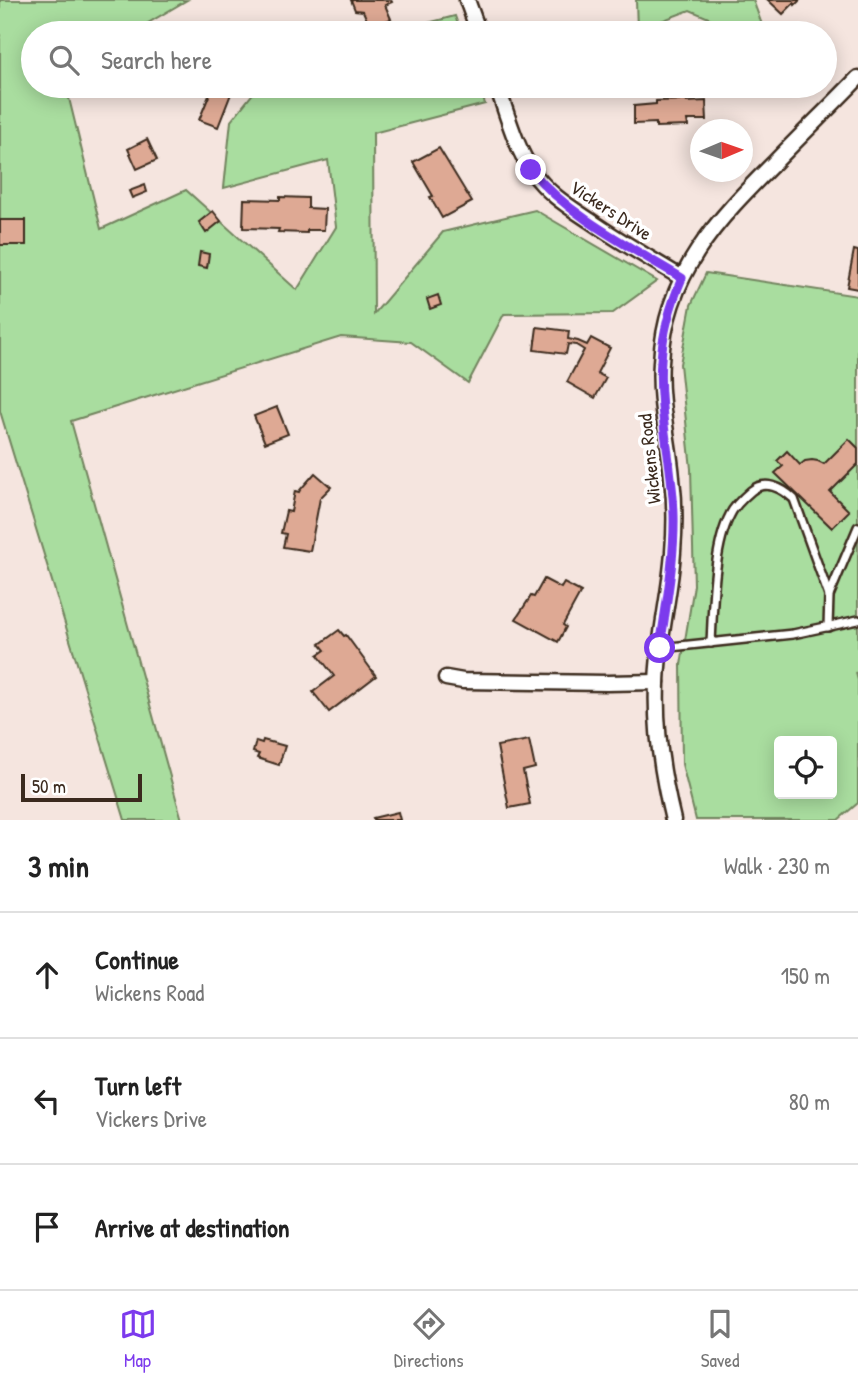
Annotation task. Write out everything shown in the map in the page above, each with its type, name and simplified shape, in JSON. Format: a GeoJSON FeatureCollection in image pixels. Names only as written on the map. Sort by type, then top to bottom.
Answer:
{"type":"FeatureCollection","features":[{"type":"Feature","properties":{"kind":"street"},"geometry":{"type":"LineString","coordinates":[[467,0],[475,21]]}},
{"type":"Feature","properties":{"kind":"street","name":"Wickens Road"},"geometry":{"type":"LineString","coordinates":[[673,820],[665,790],[656,709],[660,648],[673,552],[674,515],[661,393],[660,362],[664,332],[672,301],[682,278],[714,226],[858,78]]}},
{"type":"Feature","properties":{"kind":"street","name":"Vickers Drive"},"geometry":{"type":"LineString","coordinates":[[501,98],[520,150],[545,187],[609,234],[682,278]]}},
{"type":"Feature","properties":{"kind":"street"},"geometry":{"type":"LineString","coordinates":[[446,678],[463,681],[657,682]]}},
{"type":"Feature","properties":{"kind":"lane"},"geometry":{"type":"LineString","coordinates":[[711,643],[715,572],[725,527],[731,513],[746,495],[761,485],[785,490],[794,499],[829,596]]}},
{"type":"Feature","properties":{"kind":"lane"},"geometry":{"type":"LineString","coordinates":[[828,627],[829,596],[858,527]]}},
{"type":"Feature","properties":{"kind":"lane"},"geometry":{"type":"LineString","coordinates":[[660,648],[793,634],[858,620]]}},
{"type":"Feature","properties":{"kind":"green space"},"geometry":{"type":"Polygon","coordinates":[[[0,0],[187,0],[151,21],[21,21],[21,98],[69,98],[101,229],[186,190],[297,290],[336,227],[328,160],[224,188],[231,121],[249,98],[483,98],[485,104],[373,133],[374,314],[443,232],[535,210],[657,281],[613,313],[504,314],[468,383],[411,342],[341,337],[71,421],[182,820],[125,820],[0,411],[0,0]]]}},
{"type":"Feature","properties":{"kind":"green space"},"geometry":{"type":"Polygon","coordinates":[[[636,0],[753,0],[761,21],[716,21],[690,10],[661,21],[637,21],[636,0]]]}},
{"type":"Feature","properties":{"kind":"green space"},"geometry":{"type":"Polygon","coordinates":[[[455,16],[457,21],[436,21],[455,16]]]}},
{"type":"Feature","properties":{"kind":"green space"},"geometry":{"type":"Polygon","coordinates":[[[706,273],[858,296],[858,803],[838,820],[696,820],[682,764],[681,665],[694,585],[691,469],[680,364],[691,305],[706,273]]]}},
{"type":"Feature","properties":{"kind":"building"},"geometry":{"type":"Polygon","coordinates":[[[351,0],[392,2],[385,5],[391,19],[386,21],[367,21],[363,11],[355,10],[351,0]]]}},
{"type":"Feature","properties":{"kind":"building"},"geometry":{"type":"Polygon","coordinates":[[[768,0],[800,0],[783,14],[768,0]]]}},
{"type":"Feature","properties":{"kind":"building"},"geometry":{"type":"Polygon","coordinates":[[[208,98],[229,98],[218,127],[199,120],[208,98]]]}},
{"type":"Feature","properties":{"kind":"building"},"geometry":{"type":"Polygon","coordinates":[[[656,101],[706,101],[707,119],[687,120],[688,126],[656,127],[656,123],[634,124],[634,106],[656,104],[656,101]]]}},
{"type":"Feature","properties":{"kind":"building"},"geometry":{"type":"Polygon","coordinates":[[[147,139],[157,160],[137,169],[128,149],[147,139]]]}},
{"type":"Feature","properties":{"kind":"building"},"geometry":{"type":"Polygon","coordinates":[[[439,148],[472,202],[442,218],[430,197],[433,196],[413,162],[439,148]]]}},
{"type":"Feature","properties":{"kind":"building"},"geometry":{"type":"Polygon","coordinates":[[[145,185],[147,192],[132,198],[129,191],[145,185]]]}},
{"type":"Feature","properties":{"kind":"building"},"geometry":{"type":"Polygon","coordinates":[[[280,197],[308,198],[308,208],[325,209],[324,230],[307,230],[307,233],[243,228],[244,199],[280,200],[280,197]]]}},
{"type":"Feature","properties":{"kind":"building"},"geometry":{"type":"Polygon","coordinates":[[[213,211],[221,221],[206,233],[199,222],[213,211]]]}},
{"type":"Feature","properties":{"kind":"building"},"geometry":{"type":"Polygon","coordinates":[[[0,220],[26,220],[26,245],[0,245],[0,220]]]}},
{"type":"Feature","properties":{"kind":"building"},"geometry":{"type":"Polygon","coordinates":[[[854,250],[858,251],[858,289],[847,287],[854,250]]]}},
{"type":"Feature","properties":{"kind":"building"},"geometry":{"type":"Polygon","coordinates":[[[200,252],[209,254],[207,268],[198,266],[200,252]]]}},
{"type":"Feature","properties":{"kind":"building"},"geometry":{"type":"Polygon","coordinates":[[[438,295],[441,305],[430,309],[427,299],[438,295]]]}},
{"type":"Feature","properties":{"kind":"building"},"geometry":{"type":"Polygon","coordinates":[[[537,327],[569,331],[568,339],[587,345],[591,338],[610,348],[597,373],[606,378],[595,398],[567,382],[584,350],[568,344],[566,354],[534,350],[537,327]]]}},
{"type":"Feature","properties":{"kind":"building"},"geometry":{"type":"Polygon","coordinates":[[[277,407],[288,434],[265,443],[254,416],[277,407]]]}},
{"type":"Feature","properties":{"kind":"building"},"geometry":{"type":"Polygon","coordinates":[[[849,439],[858,448],[858,464],[830,492],[849,511],[832,528],[775,473],[783,466],[777,461],[787,451],[800,465],[812,460],[824,464],[849,439]]]}},
{"type":"Feature","properties":{"kind":"building"},"geometry":{"type":"Polygon","coordinates":[[[315,473],[331,487],[320,498],[310,551],[283,547],[286,534],[281,533],[286,511],[291,512],[295,491],[299,492],[315,473]]]}},
{"type":"Feature","properties":{"kind":"building"},"geometry":{"type":"Polygon","coordinates":[[[544,579],[561,588],[564,583],[581,592],[563,625],[566,627],[558,642],[516,619],[531,596],[534,597],[544,579]]]}},
{"type":"Feature","properties":{"kind":"building"},"geometry":{"type":"Polygon","coordinates":[[[339,630],[346,635],[376,676],[329,712],[313,692],[334,676],[318,655],[325,650],[320,644],[339,630]]]}},
{"type":"Feature","properties":{"kind":"building"},"geometry":{"type":"Polygon","coordinates":[[[263,740],[285,746],[279,765],[257,758],[259,754],[253,752],[256,741],[262,743],[263,740]]]}},
{"type":"Feature","properties":{"kind":"building"},"geometry":{"type":"Polygon","coordinates":[[[529,740],[535,768],[523,771],[530,804],[509,808],[497,746],[529,740]]]}},
{"type":"Feature","properties":{"kind":"building"},"geometry":{"type":"Polygon","coordinates":[[[398,812],[400,820],[373,818],[398,812]]]}},
{"type":"Feature","properties":{"kind":"route"},"geometry":{"type":"LineString","coordinates":[[531,170],[558,199],[609,234],[682,278],[672,301],[660,362],[674,515],[673,552],[660,648]]}}]}
